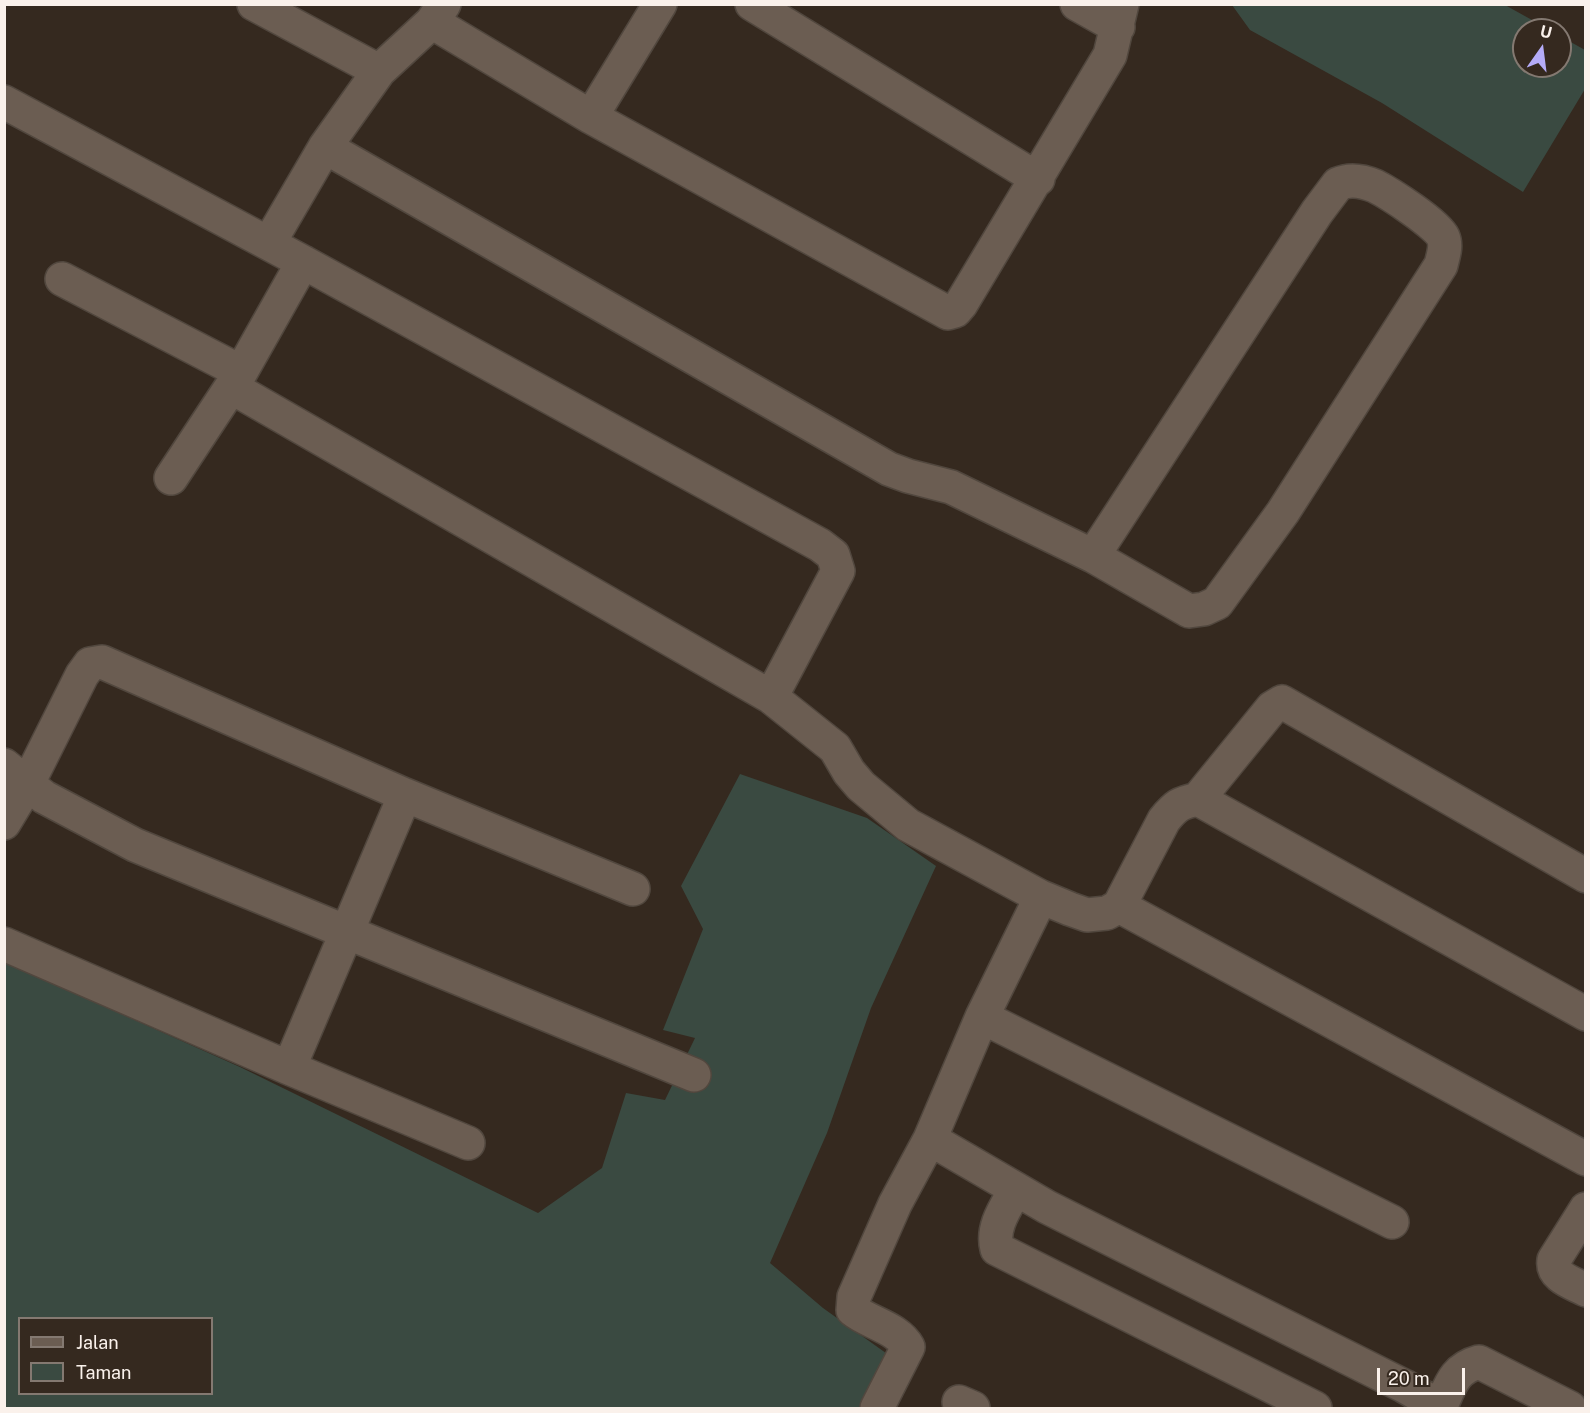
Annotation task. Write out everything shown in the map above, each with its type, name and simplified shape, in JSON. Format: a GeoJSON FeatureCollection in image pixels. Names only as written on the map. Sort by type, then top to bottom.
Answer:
{"type":"FeatureCollection","features":[{"type":"Feature","properties":{"kind":"street"},"geometry":{"type":"LineString","coordinates":[[254,4],[379,71]]}},
{"type":"Feature","properties":{"kind":"street"},"geometry":{"type":"LineString","coordinates":[[591,117],[660,4]]}},
{"type":"Feature","properties":{"kind":"street"},"geometry":{"type":"LineString","coordinates":[[752,4],[1038,179]]}},
{"type":"Feature","properties":{"kind":"street"},"geometry":{"type":"LineString","coordinates":[[269,243],[325,147],[379,71],[438,13],[591,117],[948,313],[961,304],[1038,179],[1110,55],[1120,16],[1077,4]]}},
{"type":"Feature","properties":{"kind":"street"},"geometry":{"type":"LineString","coordinates":[[4,102],[269,243],[820,545],[833,555],[838,572],[771,697]]}},
{"type":"Feature","properties":{"kind":"street"},"geometry":{"type":"LineString","coordinates":[[325,147],[889,469],[951,488],[1093,556],[1189,611],[1204,609],[1217,603],[1283,512],[1441,265],[1445,249],[1443,237],[1430,222],[1374,185],[1353,180],[1338,184],[1310,222],[1093,556]]}},
{"type":"Feature","properties":{"kind":"street"},"geometry":{"type":"LineString","coordinates":[[171,478],[236,380],[303,262]]}},
{"type":"Feature","properties":{"kind":"street"},"geometry":{"type":"LineString","coordinates":[[62,279],[771,697],[835,748],[849,772],[861,786],[908,825],[1041,897],[1087,915],[1107,913],[1119,906],[1164,820],[1180,803],[1198,799],[1272,708],[1282,702],[1586,876]]}},
{"type":"Feature","properties":{"kind":"street"},"geometry":{"type":"LineString","coordinates":[[4,823],[16,775],[90,664],[102,662],[405,795],[633,889]]}},
{"type":"Feature","properties":{"kind":"street"},"geometry":{"type":"LineString","coordinates":[[16,775],[44,797],[135,845],[694,1075]]}},
{"type":"Feature","properties":{"kind":"street"},"geometry":{"type":"LineString","coordinates":[[289,1068],[405,795]]}},
{"type":"Feature","properties":{"kind":"street"},"geometry":{"type":"LineString","coordinates":[[1198,799],[1586,1014]]}},
{"type":"Feature","properties":{"kind":"street"},"geometry":{"type":"LineString","coordinates":[[877,1408],[908,1347],[903,1338],[861,1317],[853,1310],[854,1297],[895,1204],[930,1139],[982,1017],[1041,897]]}},
{"type":"Feature","properties":{"kind":"street"},"geometry":{"type":"LineString","coordinates":[[1119,906],[1586,1159]]}},
{"type":"Feature","properties":{"kind":"street"},"geometry":{"type":"LineString","coordinates":[[4,944],[468,1143]]}},
{"type":"Feature","properties":{"kind":"street"},"geometry":{"type":"LineString","coordinates":[[982,1017],[1392,1222]]}},
{"type":"Feature","properties":{"kind":"street"},"geometry":{"type":"LineString","coordinates":[[930,1139],[1047,1207],[1404,1386],[1440,1408],[1456,1375],[1466,1365],[1479,1362],[1570,1408]]}},
{"type":"Feature","properties":{"kind":"street"},"geometry":{"type":"LineString","coordinates":[[1016,1189],[996,1227],[994,1238],[997,1249],[1314,1408]]}},
{"type":"Feature","properties":{"kind":"street"},"geometry":{"type":"LineString","coordinates":[[1586,1209],[1554,1260],[1553,1267],[1556,1274],[1586,1290]]}},
{"type":"Feature","properties":{"kind":"green space"},"geometry":{"type":"Polygon","coordinates":[[[1232,5],[1505,5],[1528,18],[1512,18],[1512,78],[1572,78],[1572,43],[1585,50],[1585,89],[1523,192],[1382,103],[1250,30],[1232,5]]]}},
{"type":"Feature","properties":{"kind":"green space"},"geometry":{"type":"Polygon","coordinates":[[[740,774],[867,818],[936,866],[871,1008],[827,1133],[770,1263],[823,1308],[890,1356],[864,1408],[5,1408],[5,962],[240,1067],[538,1213],[602,1168],[626,1093],[665,1100],[695,1038],[663,1030],[703,929],[681,886],[740,774]]]}}]}
